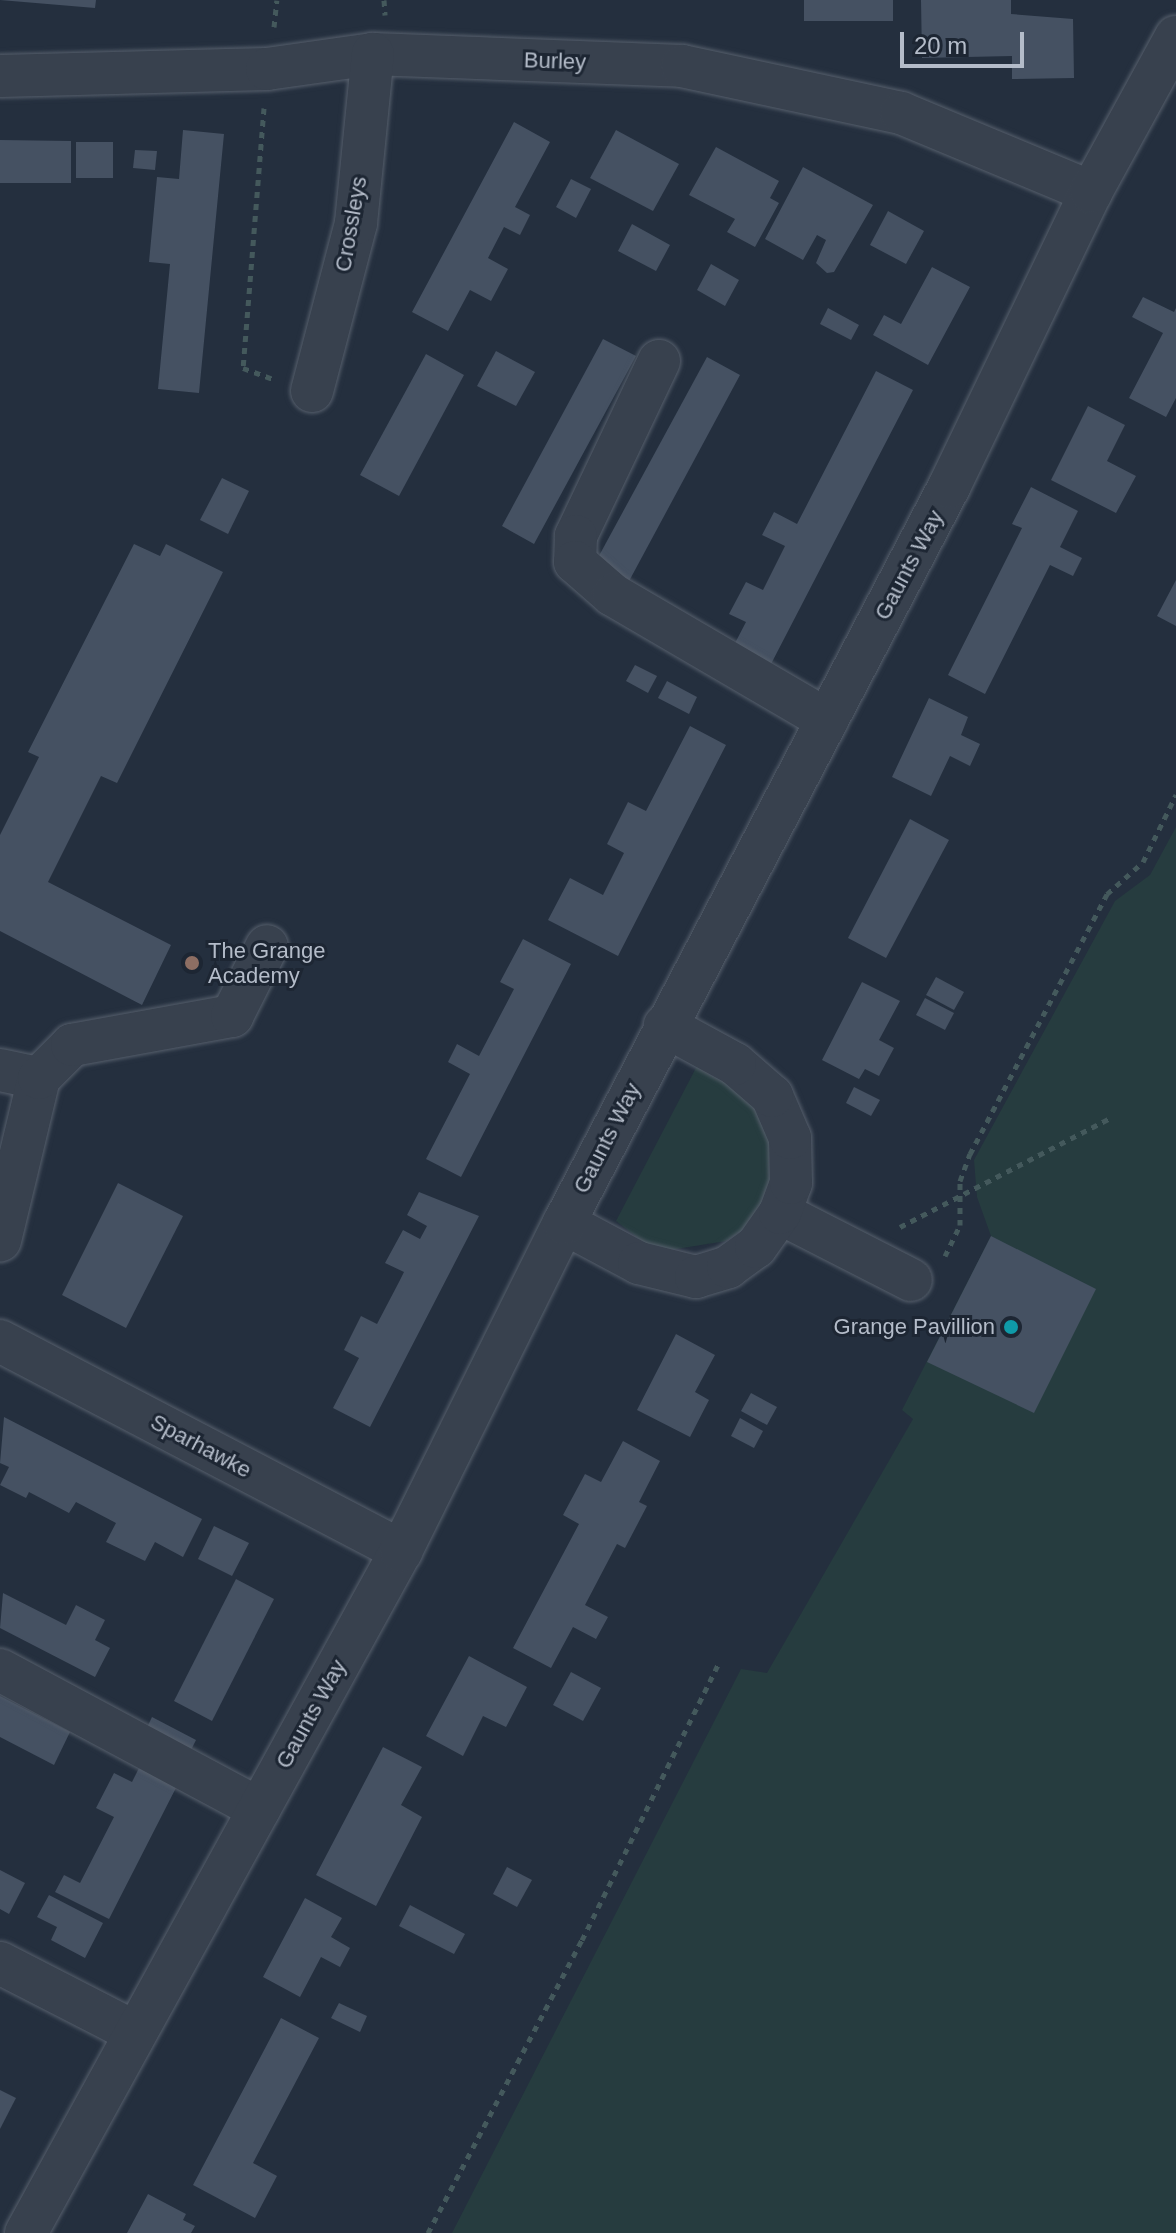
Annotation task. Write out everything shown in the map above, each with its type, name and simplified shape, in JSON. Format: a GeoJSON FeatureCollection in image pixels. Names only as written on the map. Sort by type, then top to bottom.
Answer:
{"type":"FeatureCollection","features":[{"type":"Feature","properties":{"kind":"street","name":"Gaunts Way"},"geometry":{"type":"LineString","coordinates":[[26,2233],[401,1551],[665,1026],[949,487],[1091,192],[1176,37]]}},
{"type":"Feature","properties":{"kind":"street","name":"Burley"},"geometry":{"type":"LineString","coordinates":[[0,76],[267,69],[373,54],[682,66],[901,113],[1091,192]]}},
{"type":"Feature","properties":{"kind":"street","name":"Crossleys"},"geometry":{"type":"LineString","coordinates":[[312,391],[356,223],[373,54]]}},
{"type":"Feature","properties":{"kind":"street"},"geometry":{"type":"LineString","coordinates":[[659,361],[576,536],[575,562],[613,595],[827,720]]}},
{"type":"Feature","properties":{"kind":"street"},"geometry":{"type":"LineString","coordinates":[[1,1235],[19,1074],[72,1045],[232,1016],[267,946]]}},
{"type":"Feature","properties":{"kind":"street"},"geometry":{"type":"LineString","coordinates":[[564,1223],[639,1263],[696,1277],[728,1267],[756,1247],[780,1213],[791,1183],[790,1138],[772,1096],[735,1064],[665,1026]]}},
{"type":"Feature","properties":{"kind":"street"},"geometry":{"type":"LineString","coordinates":[[780,1213],[911,1280]]}},
{"type":"Feature","properties":{"kind":"street","name":"Sparhawke"},"geometry":{"type":"LineString","coordinates":[[0,1341],[401,1551]]}},
{"type":"Feature","properties":{"kind":"street"},"geometry":{"type":"LineString","coordinates":[[0,1670],[259,1809]]}},
{"type":"Feature","properties":{"kind":"street"},"geometry":{"type":"LineString","coordinates":[[0,1963],[134,2032]]}},
{"type":"Feature","properties":{"kind":"path"},"geometry":{"type":"LineString","coordinates":[[267,69],[243,368],[312,391]]}},
{"type":"Feature","properties":{"kind":"path"},"geometry":{"type":"LineString","coordinates":[[911,1280],[937,1272],[960,1225],[959,1197],[970,1154],[1107,894],[1143,862],[1176,795]]}},
{"type":"Feature","properties":{"kind":"path"},"geometry":{"type":"LineString","coordinates":[[853,1250],[1112,1117]]}},
{"type":"Feature","properties":{"kind":"path"},"geometry":{"type":"LineString","coordinates":[[428,2233],[582,1940],[720,1661]]}},
{"type":"Feature","properties":{"kind":"green space"},"geometry":{"type":"Polygon","coordinates":[[[1176,827],[1176,2233],[452,2233],[741,1669],[767,1673],[913,1419],[902,1410],[991,1236],[977,1197],[974,1160],[1115,901],[1150,875],[1176,827]]]}},
{"type":"Feature","properties":{"kind":"green space"},"geometry":{"type":"Polygon","coordinates":[[[697,1066],[711,1068],[768,1120],[772,1179],[763,1206],[747,1227],[726,1241],[670,1250],[647,1245],[616,1221],[697,1066]]]}},
{"type":"Feature","properties":{"kind":"building"},"geometry":{"type":"Polygon","coordinates":[[[0,0],[96,0],[95,8],[0,0]]]}},
{"type":"Feature","properties":{"kind":"building"},"geometry":{"type":"Polygon","coordinates":[[[804,0],[893,0],[893,21],[804,21],[804,0]]]}},
{"type":"Feature","properties":{"kind":"building"},"geometry":{"type":"Polygon","coordinates":[[[921,0],[1011,0],[1011,14],[1073,19],[1074,78],[1012,79],[1012,56],[922,58],[921,0]]]}},
{"type":"Feature","properties":{"kind":"building"},"geometry":{"type":"Polygon","coordinates":[[[514,122],[550,142],[515,207],[530,215],[520,235],[504,227],[488,258],[508,269],[491,301],[470,290],[448,331],[412,312],[514,122]]]}},
{"type":"Feature","properties":{"kind":"building"},"geometry":{"type":"Polygon","coordinates":[[[183,130],[224,134],[199,393],[158,389],[170,264],[149,262],[157,177],[179,179],[183,130]]]}},
{"type":"Feature","properties":{"kind":"building"},"geometry":{"type":"Polygon","coordinates":[[[616,130],[679,164],[653,211],[590,178],[616,130]]]}},
{"type":"Feature","properties":{"kind":"building"},"geometry":{"type":"Polygon","coordinates":[[[0,140],[71,141],[71,183],[0,183],[0,140]]]}},
{"type":"Feature","properties":{"kind":"building"},"geometry":{"type":"Polygon","coordinates":[[[76,142],[113,142],[113,178],[76,178],[76,142]]]}},
{"type":"Feature","properties":{"kind":"building"},"geometry":{"type":"Polygon","coordinates":[[[716,147],[779,181],[770,198],[779,203],[755,247],[727,232],[735,219],[689,195],[716,147]]]}},
{"type":"Feature","properties":{"kind":"building"},"geometry":{"type":"Polygon","coordinates":[[[135,150],[157,151],[155,170],[133,168],[135,150]]]}},
{"type":"Feature","properties":{"kind":"building"},"geometry":{"type":"Polygon","coordinates":[[[803,167],[873,205],[834,272],[827,273],[816,263],[826,240],[817,235],[803,260],[765,239],[803,167]]]}},
{"type":"Feature","properties":{"kind":"building"},"geometry":{"type":"Polygon","coordinates":[[[571,179],[591,189],[576,218],[556,207],[571,179]]]}},
{"type":"Feature","properties":{"kind":"building"},"geometry":{"type":"Polygon","coordinates":[[[888,211],[924,231],[906,264],[870,245],[888,211]]]}},
{"type":"Feature","properties":{"kind":"building"},"geometry":{"type":"Polygon","coordinates":[[[632,224],[670,245],[656,271],[618,251],[632,224]]]}},
{"type":"Feature","properties":{"kind":"building"},"geometry":{"type":"Polygon","coordinates":[[[711,264],[739,280],[725,306],[697,290],[711,264]]]}},
{"type":"Feature","properties":{"kind":"building"},"geometry":{"type":"Polygon","coordinates":[[[932,267],[970,287],[928,365],[873,335],[884,315],[901,324],[932,267]]]}},
{"type":"Feature","properties":{"kind":"building"},"geometry":{"type":"Polygon","coordinates":[[[1143,297],[1174,312],[1176,308],[1176,398],[1166,417],[1129,398],[1163,333],[1132,317],[1143,297]]]}},
{"type":"Feature","properties":{"kind":"building"},"geometry":{"type":"Polygon","coordinates":[[[828,308],[859,325],[851,340],[820,324],[828,308]]]}},
{"type":"Feature","properties":{"kind":"building"},"geometry":{"type":"Polygon","coordinates":[[[603,339],[636,356],[534,544],[502,526],[603,339]]]}},
{"type":"Feature","properties":{"kind":"building"},"geometry":{"type":"Polygon","coordinates":[[[496,351],[535,372],[516,406],[477,386],[496,351]]]}},
{"type":"Feature","properties":{"kind":"building"},"geometry":{"type":"Polygon","coordinates":[[[426,354],[464,375],[399,496],[360,475],[426,354]]]}},
{"type":"Feature","properties":{"kind":"building"},"geometry":{"type":"Polygon","coordinates":[[[707,357],[740,375],[628,583],[594,565],[707,357]]]}},
{"type":"Feature","properties":{"kind":"building"},"geometry":{"type":"Polygon","coordinates":[[[876,371],[913,390],[771,664],[734,645],[746,622],[729,614],[746,582],[763,590],[785,546],[762,535],[774,512],[797,524],[876,371]]]}},
{"type":"Feature","properties":{"kind":"building"},"geometry":{"type":"Polygon","coordinates":[[[1088,406],[1125,425],[1107,461],[1136,476],[1116,513],[1051,480],[1088,406]]]}},
{"type":"Feature","properties":{"kind":"building"},"geometry":{"type":"Polygon","coordinates":[[[222,478],[249,491],[228,534],[200,520],[222,478]]]}},
{"type":"Feature","properties":{"kind":"building"},"geometry":{"type":"Polygon","coordinates":[[[1031,487],[1078,511],[1060,547],[1082,558],[1073,576],[1050,565],[985,694],[948,675],[1022,528],[1012,524],[1031,487]]]}},
{"type":"Feature","properties":{"kind":"building"},"geometry":{"type":"Polygon","coordinates":[[[134,544],[160,556],[166,544],[223,572],[117,783],[101,776],[48,882],[171,945],[142,1005],[0,931],[0,835],[39,757],[28,752],[134,544]]]}},
{"type":"Feature","properties":{"kind":"building"},"geometry":{"type":"Polygon","coordinates":[[[1176,580],[1176,626],[1157,616],[1176,580]]]}},
{"type":"Feature","properties":{"kind":"building"},"geometry":{"type":"Polygon","coordinates":[[[635,665],[657,676],[648,693],[626,681],[635,665]]]}},
{"type":"Feature","properties":{"kind":"building"},"geometry":{"type":"Polygon","coordinates":[[[667,681],[697,697],[689,714],[658,698],[667,681]]]}},
{"type":"Feature","properties":{"kind":"building"},"geometry":{"type":"Polygon","coordinates":[[[929,698],[968,717],[961,735],[980,744],[970,766],[950,756],[931,796],[892,777],[929,698]]]}},
{"type":"Feature","properties":{"kind":"building"},"geometry":{"type":"Polygon","coordinates":[[[690,726],[726,745],[618,956],[548,920],[570,878],[603,895],[624,853],[607,844],[628,802],[646,811],[690,726]]]}},
{"type":"Feature","properties":{"kind":"building"},"geometry":{"type":"Polygon","coordinates":[[[910,819],[949,840],[886,958],[848,938],[910,819]]]}},
{"type":"Feature","properties":{"kind":"building"},"geometry":{"type":"Polygon","coordinates":[[[523,939],[571,964],[461,1177],[426,1159],[470,1074],[448,1062],[457,1044],[479,1056],[514,989],[500,982],[523,939]]]}},
{"type":"Feature","properties":{"kind":"building"},"geometry":{"type":"Polygon","coordinates":[[[936,977],[964,992],[954,1010],[926,995],[936,977]]]}},
{"type":"Feature","properties":{"kind":"building"},"geometry":{"type":"Polygon","coordinates":[[[862,982],[900,1001],[879,1040],[894,1048],[879,1076],[865,1069],[859,1079],[822,1060],[862,982]]]}},
{"type":"Feature","properties":{"kind":"building"},"geometry":{"type":"Polygon","coordinates":[[[925,998],[954,1013],[945,1030],[916,1015],[925,998]]]}},
{"type":"Feature","properties":{"kind":"building"},"geometry":{"type":"Polygon","coordinates":[[[854,1087],[880,1100],[871,1116],[846,1103],[854,1087]]]}},
{"type":"Feature","properties":{"kind":"building"},"geometry":{"type":"Polygon","coordinates":[[[118,1183],[183,1216],[126,1328],[62,1295],[118,1183]]]}},
{"type":"Feature","properties":{"kind":"building"},"geometry":{"type":"Polygon","coordinates":[[[419,1192],[479,1216],[370,1427],[333,1408],[359,1358],[344,1350],[361,1316],[377,1324],[404,1272],[385,1263],[403,1230],[420,1239],[427,1226],[407,1215],[419,1192]]]}},
{"type":"Feature","properties":{"kind":"building","name":"Grange Pavillion"},"geometry":{"type":"Polygon","coordinates":[[[991,1236],[1096,1289],[1034,1413],[927,1362],[991,1236]]]}},
{"type":"Feature","properties":{"kind":"building"},"geometry":{"type":"Polygon","coordinates":[[[676,1334],[715,1355],[695,1392],[709,1400],[690,1437],[637,1410],[676,1334]]]}},
{"type":"Feature","properties":{"kind":"building"},"geometry":{"type":"Polygon","coordinates":[[[751,1393],[777,1407],[767,1425],[741,1411],[751,1393]]]}},
{"type":"Feature","properties":{"kind":"building"},"geometry":{"type":"Polygon","coordinates":[[[4,1417],[202,1519],[183,1557],[155,1542],[145,1561],[106,1542],[116,1523],[76,1502],[69,1513],[29,1492],[26,1498],[0,1485],[9,1467],[0,1463],[4,1417]]]}},
{"type":"Feature","properties":{"kind":"building"},"geometry":{"type":"Polygon","coordinates":[[[740,1418],[763,1431],[754,1448],[731,1436],[740,1418]]]}},
{"type":"Feature","properties":{"kind":"building"},"geometry":{"type":"Polygon","coordinates":[[[623,1441],[660,1461],[639,1502],[647,1506],[625,1548],[617,1544],[585,1605],[608,1617],[596,1639],[573,1627],[551,1668],[513,1648],[579,1524],[563,1515],[585,1474],[601,1482],[623,1441]]]}},
{"type":"Feature","properties":{"kind":"building"},"geometry":{"type":"Polygon","coordinates":[[[214,1526],[249,1543],[232,1576],[198,1559],[214,1526]]]}},
{"type":"Feature","properties":{"kind":"building"},"geometry":{"type":"Polygon","coordinates":[[[236,1579],[274,1599],[212,1721],[174,1701],[236,1579]]]}},
{"type":"Feature","properties":{"kind":"building"},"geometry":{"type":"Polygon","coordinates":[[[3,1593],[66,1625],[76,1605],[105,1620],[95,1640],[110,1648],[95,1677],[0,1628],[3,1593]]]}},
{"type":"Feature","properties":{"kind":"building"},"geometry":{"type":"Polygon","coordinates":[[[469,1656],[527,1687],[506,1727],[483,1716],[463,1756],[426,1736],[469,1656]]]}},
{"type":"Feature","properties":{"kind":"building"},"geometry":{"type":"Polygon","coordinates":[[[571,1672],[601,1688],[583,1721],[553,1705],[571,1672]]]}},
{"type":"Feature","properties":{"kind":"building"},"geometry":{"type":"Polygon","coordinates":[[[0,1696],[70,1732],[54,1765],[0,1737],[0,1696]]]}},
{"type":"Feature","properties":{"kind":"building"},"geometry":{"type":"Polygon","coordinates":[[[152,1717],[196,1740],[187,1758],[143,1736],[152,1717]]]}},
{"type":"Feature","properties":{"kind":"building"},"geometry":{"type":"Polygon","coordinates":[[[383,1747],[422,1767],[401,1805],[422,1817],[376,1906],[316,1875],[383,1747]]]}},
{"type":"Feature","properties":{"kind":"building"},"geometry":{"type":"Polygon","coordinates":[[[144,1758],[181,1778],[109,1919],[55,1892],[64,1875],[80,1883],[114,1817],[96,1808],[114,1773],[132,1782],[144,1758]]]}},
{"type":"Feature","properties":{"kind":"building"},"geometry":{"type":"Polygon","coordinates":[[[507,1867],[532,1880],[517,1907],[493,1894],[507,1867]]]}},
{"type":"Feature","properties":{"kind":"building"},"geometry":{"type":"Polygon","coordinates":[[[0,1870],[25,1883],[9,1914],[0,1909],[0,1870]]]}},
{"type":"Feature","properties":{"kind":"building"},"geometry":{"type":"Polygon","coordinates":[[[49,1895],[103,1923],[85,1958],[51,1940],[57,1927],[37,1917],[49,1895]]]}},
{"type":"Feature","properties":{"kind":"building"},"geometry":{"type":"Polygon","coordinates":[[[305,1898],[342,1918],[331,1937],[350,1948],[340,1967],[321,1957],[300,1997],[263,1977],[305,1898]]]}},
{"type":"Feature","properties":{"kind":"building"},"geometry":{"type":"Polygon","coordinates":[[[410,1905],[465,1934],[454,1954],[399,1926],[410,1905]]]}},
{"type":"Feature","properties":{"kind":"building"},"geometry":{"type":"Polygon","coordinates":[[[339,2003],[367,2016],[360,2032],[331,2018],[339,2003]]]}},
{"type":"Feature","properties":{"kind":"building"},"geometry":{"type":"Polygon","coordinates":[[[281,2018],[319,2038],[253,2163],[277,2176],[255,2218],[193,2185],[281,2018]]]}},
{"type":"Feature","properties":{"kind":"building"},"geometry":{"type":"Polygon","coordinates":[[[0,2090],[16,2098],[0,2129],[0,2090]]]}},
{"type":"Feature","properties":{"kind":"building"},"geometry":{"type":"Polygon","coordinates":[[[148,2194],[186,2214],[183,2220],[195,2226],[191,2233],[127,2233],[148,2194]]]}},
{"type":"Feature","properties":{"kind":"place","name":"The Grange Academy"},"geometry":{"type":"Point","coordinates":[192,963]}},
{"type":"Feature","properties":{"kind":"place","name":"Grange Pavillion"},"geometry":{"type":"Point","coordinates":[1011,1327]}}]}
